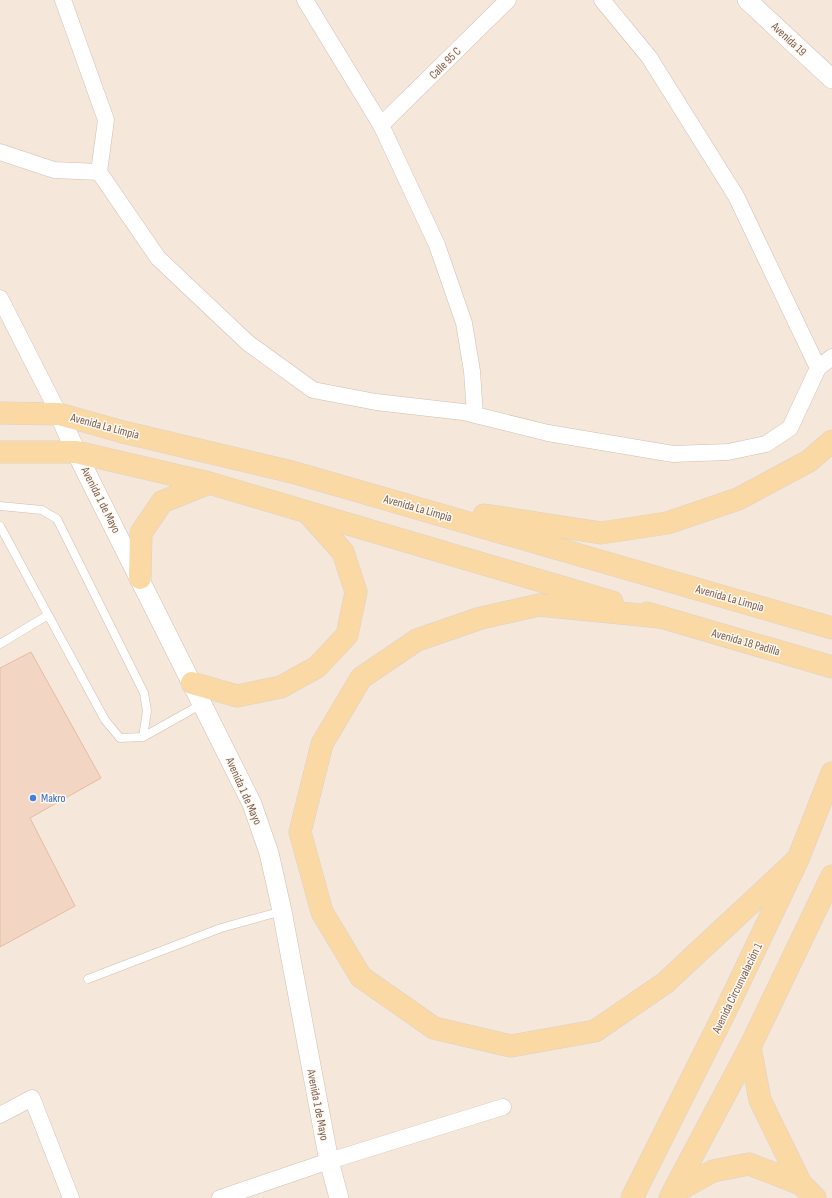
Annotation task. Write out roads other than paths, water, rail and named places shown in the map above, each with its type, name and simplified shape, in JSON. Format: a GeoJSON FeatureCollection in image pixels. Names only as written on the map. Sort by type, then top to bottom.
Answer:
{"type":"FeatureCollection","features":[{"type":"Feature","properties":{"kind":"main road","name":"Avenida La Limpia"},"geometry":{"type":"LineString","coordinates":[[0,414],[59,414],[123,432],[292,472],[832,628]]}},
{"type":"Feature","properties":{"kind":"main road"},"geometry":{"type":"LineString","coordinates":[[391,500],[601,533],[667,523],[738,499],[809,461],[832,441]]}},
{"type":"Feature","properties":{"kind":"main road"},"geometry":{"type":"LineString","coordinates":[[0,452],[76,452],[209,483],[660,617]]}},
{"type":"Feature","properties":{"kind":"main road"},"geometry":{"type":"LineString","coordinates":[[140,578],[141,533],[162,502],[209,483]]}},
{"type":"Feature","properties":{"kind":"main road"},"geometry":{"type":"LineString","coordinates":[[192,683],[237,696],[281,687],[317,667],[347,635],[356,592],[343,552],[307,512]]}},
{"type":"Feature","properties":{"kind":"main road"},"geometry":{"type":"LineString","coordinates":[[660,617],[539,605],[482,618],[417,640],[361,678],[322,744],[300,832],[322,912],[361,976],[373,985],[434,1028],[511,1046],[595,1031],[665,983],[798,859]]}},
{"type":"Feature","properties":{"kind":"main road","name":"Avenida 18 Padilla"},"geometry":{"type":"LineString","coordinates":[[660,617],[832,667]]}},
{"type":"Feature","properties":{"kind":"main road","name":"Avenida Circunvalación 1"},"geometry":{"type":"LineString","coordinates":[[632,1198],[726,1010],[798,859],[832,773]]}},
{"type":"Feature","properties":{"kind":"main road"},"geometry":{"type":"LineString","coordinates":[[671,1196],[750,1047],[832,876]]}},
{"type":"Feature","properties":{"kind":"main road"},"geometry":{"type":"LineString","coordinates":[[750,1047],[760,1100],[808,1191]]}},
{"type":"Feature","properties":{"kind":"main road"},"geometry":{"type":"LineString","coordinates":[[671,1196],[713,1172],[749,1164],[808,1191]]}},
{"type":"Feature","properties":{"kind":"street"},"geometry":{"type":"LineString","coordinates":[[63,0],[106,120],[99,172],[158,258],[248,343],[313,390],[376,402],[463,412],[548,433],[673,454],[728,452],[766,444],[790,428],[818,368],[832,357]]}},
{"type":"Feature","properties":{"kind":"street"},"geometry":{"type":"LineString","coordinates":[[305,0],[381,125],[437,245],[464,323],[472,371],[475,415]]}},
{"type":"Feature","properties":{"kind":"street","name":"Calle 95 C"},"geometry":{"type":"LineString","coordinates":[[381,125],[508,0]]}},
{"type":"Feature","properties":{"kind":"street"},"geometry":{"type":"LineString","coordinates":[[602,0],[649,57],[736,196],[818,368]]}},
{"type":"Feature","properties":{"kind":"street","name":"Avenida 19"},"geometry":{"type":"LineString","coordinates":[[746,0],[832,79]]}},
{"type":"Feature","properties":{"kind":"street"},"geometry":{"type":"LineString","coordinates":[[0,152],[54,170],[99,172]]}},
{"type":"Feature","properties":{"kind":"street"},"geometry":{"type":"LineString","coordinates":[[0,298],[59,414]]}},
{"type":"Feature","properties":{"kind":"street","name":"Avenida 1 de Mayo"},"geometry":{"type":"LineString","coordinates":[[59,414],[76,452],[252,804],[269,853],[282,911],[328,1161],[339,1198]]}},
{"type":"Feature","properties":{"kind":"street"},"geometry":{"type":"LineString","coordinates":[[0,1115],[32,1098],[71,1198]]}},
{"type":"Feature","properties":{"kind":"street"},"geometry":{"type":"LineString","coordinates":[[220,1198],[328,1161],[503,1106]]}},
{"type":"Feature","properties":{"kind":"lane"},"geometry":{"type":"LineString","coordinates":[[0,506],[42,510],[57,519],[144,693],[147,711],[143,736]]}},
{"type":"Feature","properties":{"kind":"lane"},"geometry":{"type":"LineString","coordinates":[[0,526],[105,720],[120,738],[143,736],[202,704]]}},
{"type":"Feature","properties":{"kind":"lane"},"geometry":{"type":"LineString","coordinates":[[1,642],[48,616]]}},
{"type":"Feature","properties":{"kind":"lane"},"geometry":{"type":"LineString","coordinates":[[88,979],[221,928],[282,911]]}},
{"type":"Feature","properties":{"kind":"place","name":"Makro"},"geometry":{"type":"Point","coordinates":[33,798]}}]}
